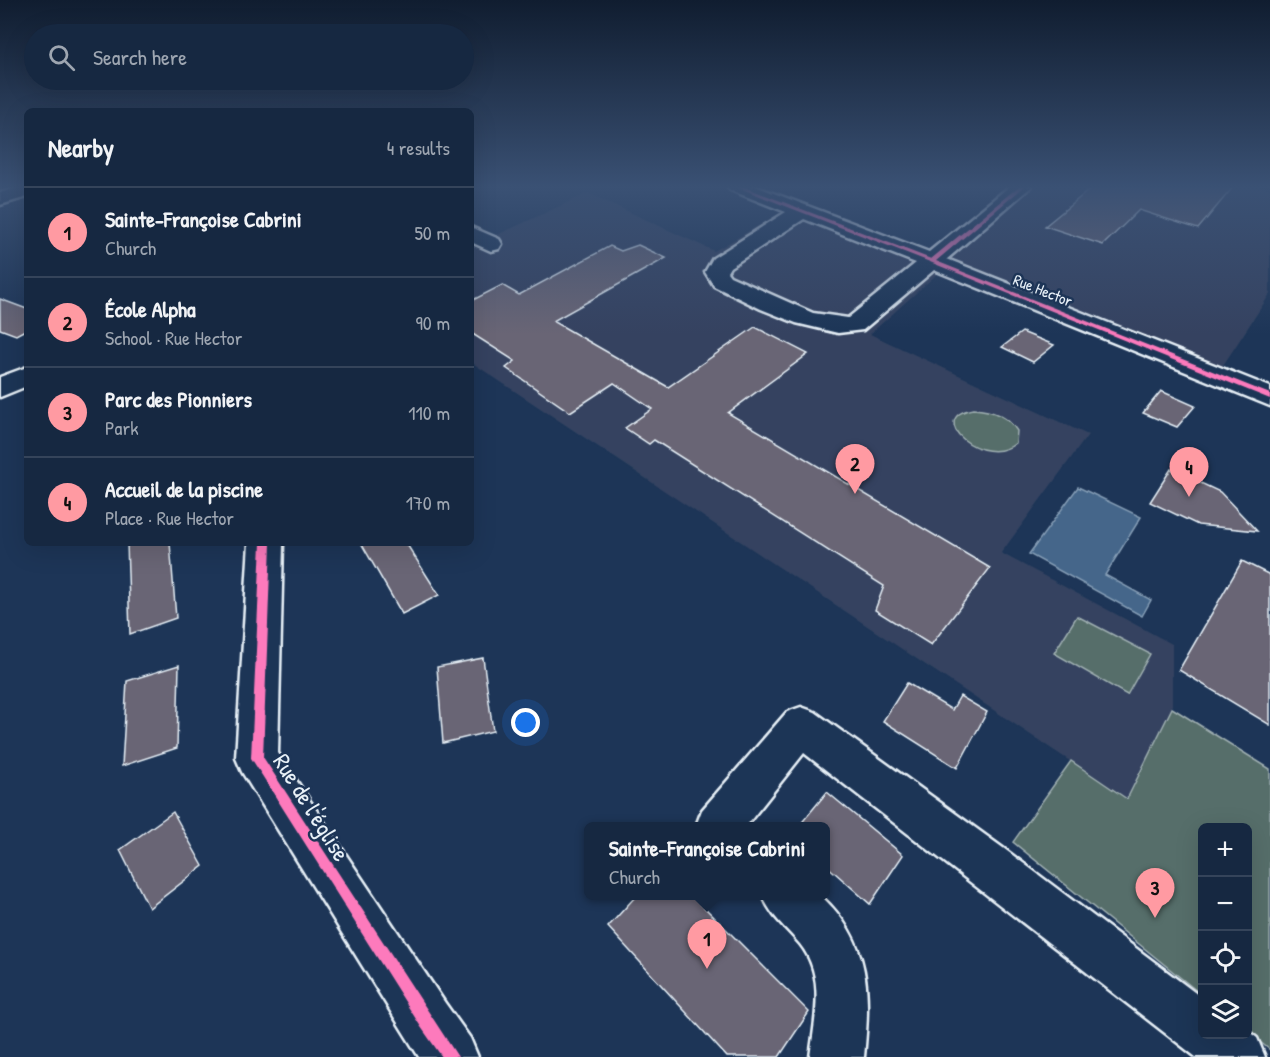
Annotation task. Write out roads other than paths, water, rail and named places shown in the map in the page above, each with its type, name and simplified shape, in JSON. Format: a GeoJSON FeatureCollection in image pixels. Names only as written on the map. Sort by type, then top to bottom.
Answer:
{"type":"FeatureCollection","features":[{"type":"Feature","properties":{"kind":"street"},"geometry":{"type":"LineString","coordinates":[[475,235],[490,243]]}},
{"type":"Feature","properties":{"kind":"street"},"geometry":{"type":"LineString","coordinates":[[764,235],[721,263],[716,272],[722,280],[819,324],[838,327],[854,325],[963,235]]}},
{"type":"Feature","properties":{"kind":"street","name":"Rue Hector"},"geometry":{"type":"LineString","coordinates":[[865,235],[1270,397]]}},
{"type":"Feature","properties":{"kind":"street"},"geometry":{"type":"LineString","coordinates":[[0,388],[24,376]]}},
{"type":"Feature","properties":{"kind":"street","name":"Rue de l'église"},"geometry":{"type":"LineString","coordinates":[[266,546],[257,758],[426,1023],[451,1057]]}},
{"type":"Feature","properties":{"kind":"street"},"geometry":{"type":"LineString","coordinates":[[721,822],[801,726],[987,864],[1198,1026]]}},
{"type":"Feature","properties":{"kind":"street"},"geometry":{"type":"LineString","coordinates":[[791,900],[812,919],[840,963],[843,977],[842,1009],[837,1057]]}},
{"type":"Feature","properties":{"kind":"street"},"geometry":{"type":"LineString","coordinates":[[1214,1039],[1238,1057]]}},
{"type":"Feature","properties":{"kind":"place","name":"École Alpha"},"geometry":{"type":"Point","coordinates":[855,494]}},
{"type":"Feature","properties":{"kind":"place","name":"Accueil de la piscine"},"geometry":{"type":"Point","coordinates":[1189,497]}},
{"type":"Feature","properties":{"kind":"place","name":"Parc des Pionniers"},"geometry":{"type":"Point","coordinates":[1155,918]}},
{"type":"Feature","properties":{"kind":"place","name":"Sainte-Françoise Cabrini"},"geometry":{"type":"Point","coordinates":[707,969]}}]}
